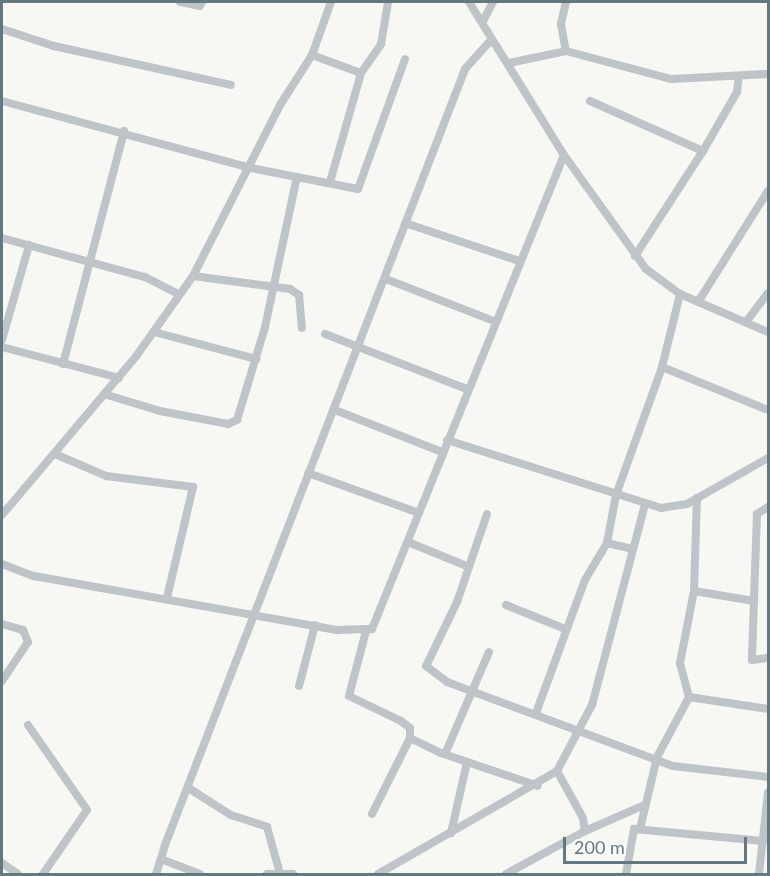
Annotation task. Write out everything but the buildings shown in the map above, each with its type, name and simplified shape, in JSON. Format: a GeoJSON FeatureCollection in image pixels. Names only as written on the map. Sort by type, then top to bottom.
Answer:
{"type":"FeatureCollection","features":[{"type":"Feature","properties":{"kind":"street"},"geometry":{"type":"LineString","coordinates":[[180,2],[202,2]]}},
{"type":"Feature","properties":{"kind":"street"},"geometry":{"type":"LineString","coordinates":[[2,515],[119,378],[193,276],[250,168],[285,95],[312,55],[331,2]]}},
{"type":"Feature","properties":{"kind":"street"},"geometry":{"type":"LineString","coordinates":[[330,182],[361,74],[381,44],[388,2]]}},
{"type":"Feature","properties":{"kind":"street"},"geometry":{"type":"LineString","coordinates":[[469,2],[483,21],[564,155],[635,256],[680,294],[768,332]]}},
{"type":"Feature","properties":{"kind":"street"},"geometry":{"type":"LineString","coordinates":[[483,21],[493,2]]}},
{"type":"Feature","properties":{"kind":"street"},"geometry":{"type":"LineString","coordinates":[[566,2],[561,24],[567,51]]}},
{"type":"Feature","properties":{"kind":"street"},"geometry":{"type":"LineString","coordinates":[[2,28],[54,46],[231,85]]}},
{"type":"Feature","properties":{"kind":"street"},"geometry":{"type":"LineString","coordinates":[[156,874],[190,789],[252,613],[360,346],[465,69],[481,45],[492,39]]}},
{"type":"Feature","properties":{"kind":"street"},"geometry":{"type":"LineString","coordinates":[[509,63],[567,51],[671,79],[768,74]]}},
{"type":"Feature","properties":{"kind":"street"},"geometry":{"type":"LineString","coordinates":[[312,55],[361,74]]}},
{"type":"Feature","properties":{"kind":"street"},"geometry":{"type":"LineString","coordinates":[[2,101],[124,131],[250,168],[330,182],[363,185],[405,59]]}},
{"type":"Feature","properties":{"kind":"street"},"geometry":{"type":"LineString","coordinates":[[635,256],[703,151],[737,92],[739,76]]}},
{"type":"Feature","properties":{"kind":"street"},"geometry":{"type":"LineString","coordinates":[[590,101],[703,151]]}},
{"type":"Feature","properties":{"kind":"street"},"geometry":{"type":"LineString","coordinates":[[63,364],[124,131]]}},
{"type":"Feature","properties":{"kind":"street"},"geometry":{"type":"LineString","coordinates":[[372,814],[410,738],[405,723],[349,696],[366,631],[380,619],[442,452],[564,155]]}},
{"type":"Feature","properties":{"kind":"street"},"geometry":{"type":"LineString","coordinates":[[104,394],[116,402],[228,424],[241,413],[256,359],[269,286],[297,177]]}},
{"type":"Feature","properties":{"kind":"street"},"geometry":{"type":"LineString","coordinates":[[698,302],[768,191]]}},
{"type":"Feature","properties":{"kind":"street"},"geometry":{"type":"LineString","coordinates":[[405,223],[519,261]]}},
{"type":"Feature","properties":{"kind":"street"},"geometry":{"type":"LineString","coordinates":[[2,238],[90,261],[179,294]]}},
{"type":"Feature","properties":{"kind":"street"},"geometry":{"type":"LineString","coordinates":[[2,340],[29,244]]}},
{"type":"Feature","properties":{"kind":"street"},"geometry":{"type":"LineString","coordinates":[[193,276],[269,286],[299,295],[302,328]]}},
{"type":"Feature","properties":{"kind":"street"},"geometry":{"type":"LineString","coordinates":[[386,279],[494,321]]}},
{"type":"Feature","properties":{"kind":"street"},"geometry":{"type":"LineString","coordinates":[[746,322],[768,293]]}},
{"type":"Feature","properties":{"kind":"street"},"geometry":{"type":"LineString","coordinates":[[536,713],[565,629],[607,543],[616,495],[662,367],[680,294]]}},
{"type":"Feature","properties":{"kind":"street"},"geometry":{"type":"LineString","coordinates":[[154,332],[256,359]]}},
{"type":"Feature","properties":{"kind":"street"},"geometry":{"type":"LineString","coordinates":[[325,334],[467,389]]}},
{"type":"Feature","properties":{"kind":"street"},"geometry":{"type":"LineString","coordinates":[[2,347],[119,378]]}},
{"type":"Feature","properties":{"kind":"street"},"geometry":{"type":"LineString","coordinates":[[662,367],[768,410]]}},
{"type":"Feature","properties":{"kind":"street"},"geometry":{"type":"LineString","coordinates":[[334,410],[442,452]]}},
{"type":"Feature","properties":{"kind":"street"},"geometry":{"type":"LineString","coordinates":[[447,440],[645,505],[671,508],[697,498],[768,458]]}},
{"type":"Feature","properties":{"kind":"street"},"geometry":{"type":"LineString","coordinates":[[55,454],[106,476],[193,487],[167,598]]}},
{"type":"Feature","properties":{"kind":"street"},"geometry":{"type":"LineString","coordinates":[[308,473],[419,513]]}},
{"type":"Feature","properties":{"kind":"street"},"geometry":{"type":"LineString","coordinates":[[640,829],[642,806],[657,757],[689,697],[680,663],[694,591],[697,498]]}},
{"type":"Feature","properties":{"kind":"street"},"geometry":{"type":"LineString","coordinates":[[378,874],[396,871],[451,833],[538,786],[557,771],[583,730],[645,505]]}},
{"type":"Feature","properties":{"kind":"street"},"geometry":{"type":"LineString","coordinates":[[768,507],[757,514],[752,660],[768,657]]}},
{"type":"Feature","properties":{"kind":"street"},"geometry":{"type":"LineString","coordinates":[[487,514],[469,567],[426,666],[470,689],[657,757],[673,766],[768,777]]}},
{"type":"Feature","properties":{"kind":"street"},"geometry":{"type":"LineString","coordinates":[[408,542],[469,567]]}},
{"type":"Feature","properties":{"kind":"street"},"geometry":{"type":"LineString","coordinates":[[607,543],[632,549]]}},
{"type":"Feature","properties":{"kind":"street"},"geometry":{"type":"LineString","coordinates":[[2,564],[34,576],[315,625],[366,631]]}},
{"type":"Feature","properties":{"kind":"street"},"geometry":{"type":"LineString","coordinates":[[694,591],[754,601]]}},
{"type":"Feature","properties":{"kind":"street"},"geometry":{"type":"LineString","coordinates":[[506,605],[565,629]]}},
{"type":"Feature","properties":{"kind":"street"},"geometry":{"type":"LineString","coordinates":[[2,624],[23,630],[28,642],[2,681]]}},
{"type":"Feature","properties":{"kind":"street"},"geometry":{"type":"LineString","coordinates":[[299,686],[315,625]]}},
{"type":"Feature","properties":{"kind":"street"},"geometry":{"type":"LineString","coordinates":[[445,754],[470,689],[489,652]]}},
{"type":"Feature","properties":{"kind":"street"},"geometry":{"type":"LineString","coordinates":[[689,697],[768,709]]}},
{"type":"Feature","properties":{"kind":"street"},"geometry":{"type":"LineString","coordinates":[[28,725],[87,810],[44,874]]}},
{"type":"Feature","properties":{"kind":"street"},"geometry":{"type":"LineString","coordinates":[[410,738],[445,754],[538,786]]}},
{"type":"Feature","properties":{"kind":"street"},"geometry":{"type":"LineString","coordinates":[[451,833],[467,762]]}},
{"type":"Feature","properties":{"kind":"street"},"geometry":{"type":"LineString","coordinates":[[557,771],[583,818],[585,831]]}},
{"type":"Feature","properties":{"kind":"street"},"geometry":{"type":"LineString","coordinates":[[190,789],[231,815],[267,827],[279,870]]}},
{"type":"Feature","properties":{"kind":"street"},"geometry":{"type":"LineString","coordinates":[[759,874],[768,792]]}},
{"type":"Feature","properties":{"kind":"street"},"geometry":{"type":"LineString","coordinates":[[506,874],[585,831],[642,806]]}},
{"type":"Feature","properties":{"kind":"street"},"geometry":{"type":"LineString","coordinates":[[626,874],[632,831],[640,829],[763,841]]}},
{"type":"Feature","properties":{"kind":"street"},"geometry":{"type":"LineString","coordinates":[[161,859],[200,874]]}},
{"type":"Feature","properties":{"kind":"street"},"geometry":{"type":"LineString","coordinates":[[2,863],[18,874]]}},
{"type":"Feature","properties":{"kind":"street"},"geometry":{"type":"LineString","coordinates":[[267,874],[279,870],[293,874]]}}]}
